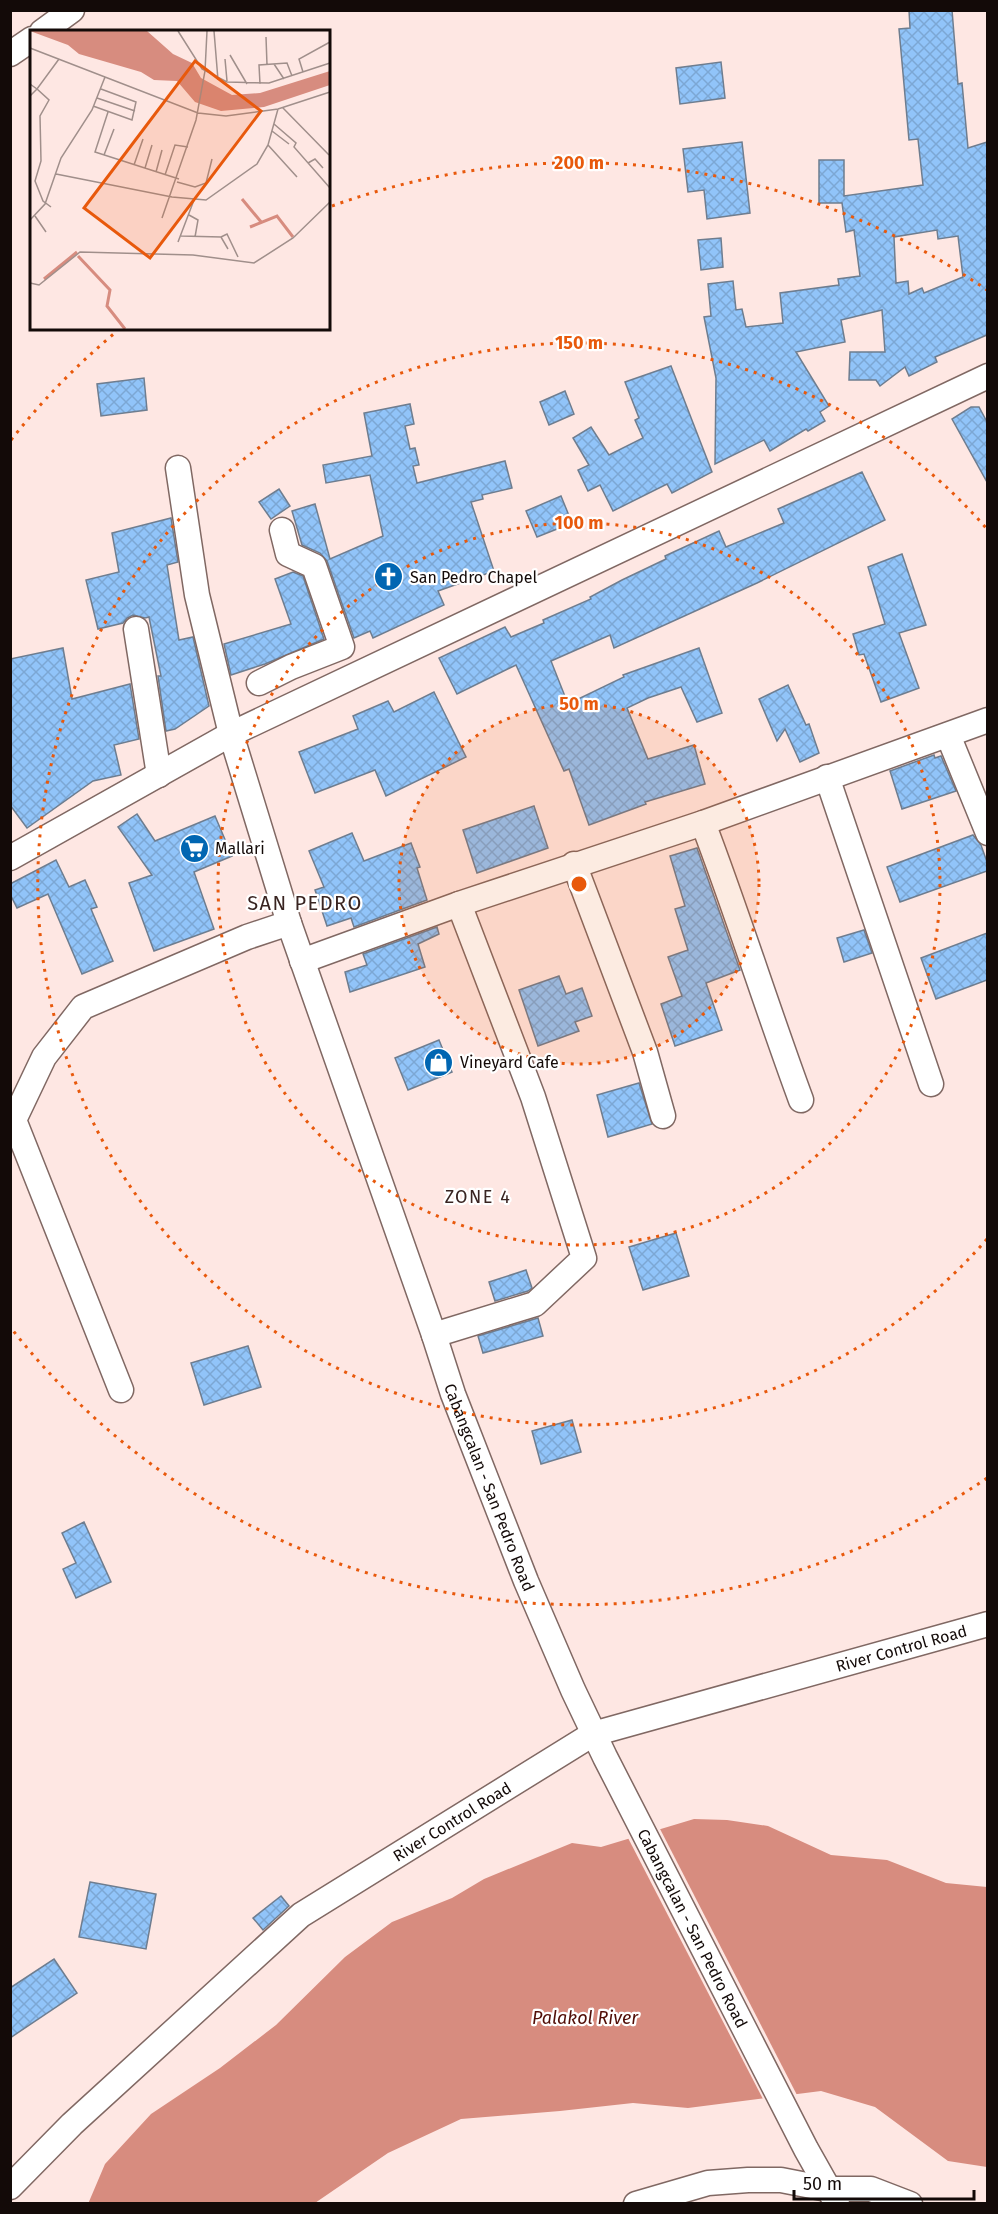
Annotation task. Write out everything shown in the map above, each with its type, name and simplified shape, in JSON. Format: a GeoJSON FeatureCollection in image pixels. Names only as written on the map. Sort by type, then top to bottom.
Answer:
{"type":"FeatureCollection","features":[{"type":"Feature","properties":{"kind":"street"},"geometry":{"type":"LineString","coordinates":[[45,30],[72,10]]}},
{"type":"Feature","properties":{"kind":"street"},"geometry":{"type":"LineString","coordinates":[[10,54],[30,40]]}},
{"type":"Feature","properties":{"kind":"street"},"geometry":{"type":"LineString","coordinates":[[10,858],[231,734],[987,376]]}},
{"type":"Feature","properties":{"kind":"street","name":"Cabangcalan - San Pedro Road"},"geometry":{"type":"LineString","coordinates":[[178,468],[197,595],[231,734],[302,962],[453,1394],[526,1581],[593,1734],[832,2196]]}},
{"type":"Feature","properties":{"kind":"street"},"geometry":{"type":"LineString","coordinates":[[259,682],[342,647],[314,566],[288,554],[282,530]]}},
{"type":"Feature","properties":{"kind":"street"},"geometry":{"type":"LineString","coordinates":[[136,629],[159,775]]}},
{"type":"Feature","properties":{"kind":"street"},"geometry":{"type":"LineString","coordinates":[[291,667],[299,701]]}},
{"type":"Feature","properties":{"kind":"street"},"geometry":{"type":"LineString","coordinates":[[302,962],[574,864],[703,823],[987,720]]}},
{"type":"Feature","properties":{"kind":"street"},"geometry":{"type":"LineString","coordinates":[[948,735],[987,833]]}},
{"type":"Feature","properties":{"kind":"street"},"geometry":{"type":"LineString","coordinates":[[827,777],[931,1084]]}},
{"type":"Feature","properties":{"kind":"street"},"geometry":{"type":"LineString","coordinates":[[703,823],[732,899],[801,1100]]}},
{"type":"Feature","properties":{"kind":"street"},"geometry":{"type":"LineString","coordinates":[[574,864],[645,1052],[663,1116]]}},
{"type":"Feature","properties":{"kind":"street"},"geometry":{"type":"LineString","coordinates":[[434,1335],[535,1304],[584,1258],[533,1097],[459,904]]}},
{"type":"Feature","properties":{"kind":"street"},"geometry":{"type":"LineString","coordinates":[[121,1390],[14,1120],[44,1057],[83,1007],[247,937],[289,923]]}},
{"type":"Feature","properties":{"kind":"street","name":"River Control Road"},"geometry":{"type":"LineString","coordinates":[[10,2187],[72,2124],[301,1915],[593,1734],[987,1624]]}},
{"type":"Feature","properties":{"kind":"street"},"geometry":{"type":"LineString","coordinates":[[638,2203],[708,2183],[781,2180],[832,2196],[871,2189],[910,2204]]}},
{"type":"Feature","properties":{"kind":"water","name":"Palakol River"},"geometry":{"type":"Polygon","coordinates":[[[694,1819],[727,1820],[768,1826],[831,1855],[887,1860],[946,1883],[987,1887],[987,2167],[948,2161],[875,2107],[821,2091],[688,2108],[633,2103],[461,2119],[388,2153],[315,2203],[88,2204],[105,2164],[151,2114],[220,2068],[276,2025],[345,1957],[392,1922],[452,1898],[484,1879],[572,1843],[601,1847],[694,1819]]]}},
{"type":"Feature","properties":{"kind":"pier"},"geometry":{"type":"Polygon","coordinates":[[[659,1827],[798,2097],[764,2101],[627,1836],[659,1827]]]}},
{"type":"Feature","properties":{"kind":"building"},"geometry":{"type":"Polygon","coordinates":[[[909,10],[952,10],[958,84],[962,83],[968,148],[987,142],[987,335],[935,357],[937,362],[909,376],[905,367],[880,386],[876,380],[849,380],[850,352],[885,352],[882,310],[841,320],[845,342],[796,352],[829,406],[820,412],[825,421],[808,431],[806,429],[770,451],[764,440],[715,464],[716,378],[704,317],[711,316],[708,284],[733,281],[736,310],[742,309],[746,327],[783,323],[780,293],[839,285],[838,279],[860,276],[854,230],[846,232],[842,203],[819,203],[819,160],[844,160],[844,196],[923,185],[918,139],[909,140],[899,29],[910,28],[909,10]],[[937,230],[894,237],[896,283],[908,281],[909,294],[922,288],[924,293],[963,277],[958,236],[938,239],[937,230]]]}},
{"type":"Feature","properties":{"kind":"building"},"geometry":{"type":"Polygon","coordinates":[[[721,62],[725,98],[680,104],[676,68],[721,62]]]}},
{"type":"Feature","properties":{"kind":"building"},"geometry":{"type":"Polygon","coordinates":[[[742,142],[750,213],[707,219],[704,190],[688,192],[683,149],[742,142]]]}},
{"type":"Feature","properties":{"kind":"building"},"geometry":{"type":"Polygon","coordinates":[[[721,238],[723,267],[701,270],[698,240],[721,238]]]}},
{"type":"Feature","properties":{"kind":"building"},"geometry":{"type":"Polygon","coordinates":[[[671,366],[712,472],[672,493],[667,484],[613,511],[600,485],[588,491],[578,470],[589,465],[573,438],[591,427],[609,455],[643,438],[635,420],[639,418],[625,382],[671,366]]]}},
{"type":"Feature","properties":{"kind":"building"},"geometry":{"type":"Polygon","coordinates":[[[144,378],[147,410],[101,416],[97,384],[144,378]]]}},
{"type":"Feature","properties":{"kind":"building"},"geometry":{"type":"Polygon","coordinates":[[[565,391],[574,414],[549,425],[540,402],[565,391]]]}},
{"type":"Feature","properties":{"kind":"building"},"geometry":{"type":"Polygon","coordinates":[[[410,404],[414,424],[405,426],[410,449],[415,448],[419,465],[413,466],[417,483],[505,461],[512,488],[482,495],[483,499],[471,502],[494,571],[438,591],[444,605],[373,638],[370,631],[354,638],[327,561],[320,553],[302,545],[292,511],[315,504],[330,559],[383,536],[370,475],[326,483],[323,465],[372,456],[364,413],[410,404]]]}},
{"type":"Feature","properties":{"kind":"building"},"geometry":{"type":"Polygon","coordinates":[[[971,407],[979,407],[987,422],[987,482],[952,419],[971,407]]]}},
{"type":"Feature","properties":{"kind":"building"},"geometry":{"type":"Polygon","coordinates":[[[862,472],[885,520],[757,583],[614,648],[610,635],[551,661],[568,704],[624,677],[623,675],[699,648],[722,713],[697,722],[681,687],[627,708],[648,759],[694,745],[705,784],[645,802],[646,804],[589,825],[569,769],[564,771],[516,665],[457,694],[439,658],[505,627],[511,637],[544,623],[543,620],[591,599],[590,597],[666,559],[665,556],[719,531],[726,547],[784,523],[778,509],[862,472]]]}},
{"type":"Feature","properties":{"kind":"building"},"geometry":{"type":"Polygon","coordinates":[[[279,489],[290,506],[271,519],[259,502],[279,489]]]}},
{"type":"Feature","properties":{"kind":"building"},"geometry":{"type":"Polygon","coordinates":[[[561,496],[572,523],[537,537],[526,511],[561,496]]]}},
{"type":"Feature","properties":{"kind":"building"},"geometry":{"type":"Polygon","coordinates":[[[171,518],[178,562],[167,565],[179,640],[193,637],[209,706],[175,729],[166,731],[158,676],[161,676],[149,617],[133,615],[123,623],[98,629],[86,580],[119,572],[112,533],[171,518]]]}},
{"type":"Feature","properties":{"kind":"building"},"geometry":{"type":"Polygon","coordinates":[[[902,554],[926,625],[899,633],[919,688],[881,702],[864,654],[859,655],[853,634],[885,624],[868,567],[902,554]]]}},
{"type":"Feature","properties":{"kind":"building"},"geometry":{"type":"Polygon","coordinates":[[[293,572],[303,576],[324,639],[265,664],[231,675],[224,644],[291,624],[275,579],[293,572]]]}},
{"type":"Feature","properties":{"kind":"building"},"geometry":{"type":"Polygon","coordinates":[[[63,648],[72,699],[130,684],[139,739],[114,745],[121,775],[93,781],[27,828],[10,805],[10,659],[63,648]]]}},
{"type":"Feature","properties":{"kind":"building"},"geometry":{"type":"Polygon","coordinates":[[[788,685],[806,725],[809,724],[819,753],[800,762],[785,729],[777,741],[759,699],[788,685]]]}},
{"type":"Feature","properties":{"kind":"building"},"geometry":{"type":"Polygon","coordinates":[[[434,692],[466,757],[386,796],[375,770],[315,793],[299,752],[358,729],[353,716],[388,701],[394,712],[434,692]]]}},
{"type":"Feature","properties":{"kind":"building"},"geometry":{"type":"Polygon","coordinates":[[[934,755],[935,758],[941,756],[956,791],[902,809],[890,771],[934,755]]]}},
{"type":"Feature","properties":{"kind":"building"},"geometry":{"type":"Polygon","coordinates":[[[534,806],[548,848],[477,873],[463,830],[534,806]]]}},
{"type":"Feature","properties":{"kind":"building"},"geometry":{"type":"Polygon","coordinates":[[[137,814],[155,841],[215,816],[232,856],[194,872],[214,929],[154,951],[129,883],[152,875],[118,827],[137,814]]]}},
{"type":"Feature","properties":{"kind":"building"},"geometry":{"type":"Polygon","coordinates":[[[352,833],[364,861],[411,843],[420,867],[417,868],[427,900],[354,927],[351,918],[327,926],[315,890],[324,887],[309,851],[352,833]]]}},
{"type":"Feature","properties":{"kind":"building"},"geometry":{"type":"Polygon","coordinates":[[[973,835],[981,845],[987,862],[987,871],[900,902],[887,867],[973,835]]]}},
{"type":"Feature","properties":{"kind":"building"},"geometry":{"type":"Polygon","coordinates":[[[697,848],[740,970],[706,983],[722,1030],[675,1046],[661,1004],[682,996],[668,957],[688,950],[675,909],[685,906],[670,856],[697,848]]]}},
{"type":"Feature","properties":{"kind":"building"},"geometry":{"type":"Polygon","coordinates":[[[56,860],[69,887],[85,880],[97,907],[91,909],[113,961],[82,974],[48,894],[17,908],[10,894],[10,884],[56,860]]]}},
{"type":"Feature","properties":{"kind":"building"},"geometry":{"type":"Polygon","coordinates":[[[437,927],[439,934],[418,944],[425,967],[350,992],[345,972],[367,965],[363,954],[437,927]]]}},
{"type":"Feature","properties":{"kind":"building"},"geometry":{"type":"Polygon","coordinates":[[[864,930],[872,953],[844,962],[837,938],[864,930]]]}},
{"type":"Feature","properties":{"kind":"building"},"geometry":{"type":"Polygon","coordinates":[[[987,933],[987,980],[936,999],[921,958],[987,933]]]}},
{"type":"Feature","properties":{"kind":"building"},"geometry":{"type":"Polygon","coordinates":[[[559,976],[566,994],[582,988],[592,1016],[575,1022],[579,1031],[538,1046],[519,990],[559,976]]]}},
{"type":"Feature","properties":{"kind":"building"},"geometry":{"type":"Polygon","coordinates":[[[439,1040],[452,1072],[408,1090],[395,1058],[439,1040]]]}},
{"type":"Feature","properties":{"kind":"building"},"geometry":{"type":"Polygon","coordinates":[[[639,1083],[652,1124],[608,1137],[597,1095],[639,1083]]]}},
{"type":"Feature","properties":{"kind":"building"},"geometry":{"type":"Polygon","coordinates":[[[676,1233],[689,1276],[643,1290],[629,1247],[676,1233]]]}},
{"type":"Feature","properties":{"kind":"building"},"geometry":{"type":"Polygon","coordinates":[[[526,1270],[532,1288],[495,1301],[489,1282],[526,1270]]]}},
{"type":"Feature","properties":{"kind":"building"},"geometry":{"type":"Polygon","coordinates":[[[538,1318],[543,1336],[483,1353],[478,1336],[538,1318]]]}},
{"type":"Feature","properties":{"kind":"building"},"geometry":{"type":"Polygon","coordinates":[[[248,1346],[261,1387],[204,1405],[191,1363],[248,1346]]]}},
{"type":"Feature","properties":{"kind":"building"},"geometry":{"type":"Polygon","coordinates":[[[572,1420],[581,1452],[541,1464],[532,1431],[572,1420]]]}},
{"type":"Feature","properties":{"kind":"building"},"geometry":{"type":"Polygon","coordinates":[[[84,1522],[111,1582],[76,1598],[63,1569],[76,1563],[62,1533],[84,1522]]]}},
{"type":"Feature","properties":{"kind":"building"},"geometry":{"type":"Polygon","coordinates":[[[90,1882],[156,1894],[146,1949],[79,1937],[90,1882]]]}},
{"type":"Feature","properties":{"kind":"building"},"geometry":{"type":"Polygon","coordinates":[[[281,1896],[289,1906],[263,1930],[253,1918],[281,1896]]]}},
{"type":"Feature","properties":{"kind":"building"},"geometry":{"type":"Polygon","coordinates":[[[54,1959],[77,1993],[10,2038],[10,1988],[54,1959]]]}},
{"type":"Feature","properties":{"kind":"place","name":"San Pedro Chapel"},"geometry":{"type":"Point","coordinates":[389,577]}},
{"type":"Feature","properties":{"kind":"place","name":"Mallari"},"geometry":{"type":"Point","coordinates":[194,848]}},
{"type":"Feature","properties":{"kind":"place","name":"Vineyard Cafe"},"geometry":{"type":"Point","coordinates":[439,1062]}},
{"type":"Feature","properties":{"kind":"district","name":"SAN PEDRO"},"geometry":{"type":"Point","coordinates":[305,903]}},
{"type":"Feature","properties":{"kind":"district","name":"ZONE 4"},"geometry":{"type":"Point","coordinates":[478,1197]}}]}
